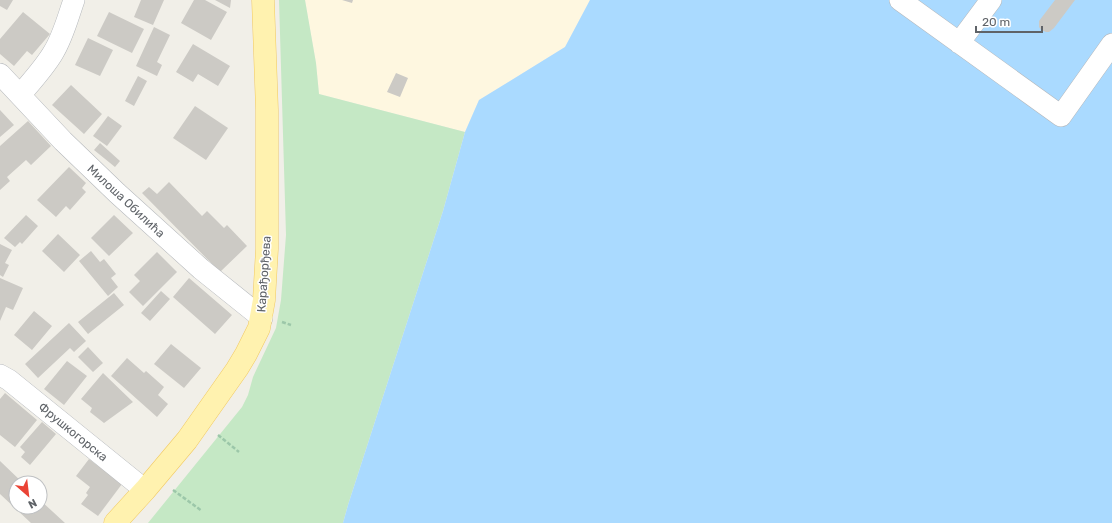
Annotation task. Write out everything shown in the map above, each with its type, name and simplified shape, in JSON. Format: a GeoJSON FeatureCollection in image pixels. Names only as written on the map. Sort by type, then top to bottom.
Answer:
{"type":"FeatureCollection","features":[{"type":"Feature","properties":{"kind":"main road","name":"Карађорђева"},"geometry":{"type":"LineString","coordinates":[[115,523],[187,440],[219,396],[246,354],[259,328],[272,320],[264,300],[267,249],[267,110],[263,0]]}},
{"type":"Feature","properties":{"kind":"street"},"geometry":{"type":"LineString","coordinates":[[20,95],[35,78],[54,52],[74,0]]}},
{"type":"Feature","properties":{"kind":"street"},"geometry":{"type":"LineString","coordinates":[[900,0],[1062,116],[1112,44]]}},
{"type":"Feature","properties":{"kind":"street"},"geometry":{"type":"LineString","coordinates":[[959,43],[991,0]]}},
{"type":"Feature","properties":{"kind":"street","name":"Милоша Обилића"},"geometry":{"type":"LineString","coordinates":[[0,74],[63,141],[117,193],[201,269],[272,320]]}},
{"type":"Feature","properties":{"kind":"street","name":"Фрушкогорска"},"geometry":{"type":"LineString","coordinates":[[0,375],[9,380],[145,490]]}},
{"type":"Feature","properties":{"kind":"path"},"geometry":{"type":"LineString","coordinates":[[272,320],[291,325]]}},
{"type":"Feature","properties":{"kind":"path"},"geometry":{"type":"LineString","coordinates":[[225,441],[239,452]]}},
{"type":"Feature","properties":{"kind":"path"},"geometry":{"type":"LineString","coordinates":[[187,501],[202,511]]}},
{"type":"Feature","properties":{"kind":"shaded area"},"geometry":{"type":"Polygon","coordinates":[[[305,0],[590,0],[565,47],[479,100],[465,132],[319,94],[316,63],[305,0]]]}},
{"type":"Feature","properties":{"kind":"green space"},"geometry":{"type":"Polygon","coordinates":[[[279,0],[305,0],[316,63],[319,94],[465,132],[443,211],[343,523],[148,523],[242,407],[248,395],[253,377],[276,328],[281,300],[286,235],[279,0]]]}},
{"type":"Feature","properties":{"kind":"water"},"geometry":{"type":"Polygon","coordinates":[[[590,0],[1112,0],[1112,523],[343,523],[443,211],[465,132],[479,100],[565,47],[590,0]]]}},
{"type":"Feature","properties":{"kind":"building"},"geometry":{"type":"Polygon","coordinates":[[[0,0],[13,0],[7,10],[0,6],[0,0]]]}},
{"type":"Feature","properties":{"kind":"building"},"geometry":{"type":"Polygon","coordinates":[[[141,0],[164,0],[153,25],[134,17],[141,0]]]}},
{"type":"Feature","properties":{"kind":"building"},"geometry":{"type":"Polygon","coordinates":[[[194,0],[205,0],[227,12],[211,40],[181,23],[194,0]]]}},
{"type":"Feature","properties":{"kind":"building"},"geometry":{"type":"Polygon","coordinates":[[[215,0],[231,0],[230,8],[215,0]]]}},
{"type":"Feature","properties":{"kind":"building"},"geometry":{"type":"Polygon","coordinates":[[[342,0],[353,0],[352,3],[342,0]]]}},
{"type":"Feature","properties":{"kind":"building"},"geometry":{"type":"Polygon","coordinates":[[[1055,0],[1075,0],[1054,28],[1049,32],[1046,32],[1041,30],[1039,27],[1039,21],[1055,0]]]}},
{"type":"Feature","properties":{"kind":"building"},"geometry":{"type":"Polygon","coordinates":[[[23,12],[50,34],[32,55],[27,51],[14,66],[0,54],[0,39],[23,12]]]}},
{"type":"Feature","properties":{"kind":"building"},"geometry":{"type":"Polygon","coordinates":[[[109,12],[144,29],[132,53],[97,36],[109,12]]]}},
{"type":"Feature","properties":{"kind":"building"},"geometry":{"type":"Polygon","coordinates":[[[154,27],[170,35],[157,62],[162,65],[157,76],[136,66],[154,27]]]}},
{"type":"Feature","properties":{"kind":"building"},"geometry":{"type":"Polygon","coordinates":[[[88,38],[113,50],[100,76],[75,65],[88,38]]]}},
{"type":"Feature","properties":{"kind":"building"},"geometry":{"type":"Polygon","coordinates":[[[193,44],[230,66],[218,86],[198,74],[193,82],[176,72],[193,44]]]}},
{"type":"Feature","properties":{"kind":"building"},"geometry":{"type":"Polygon","coordinates":[[[396,73],[408,78],[400,97],[387,92],[396,73]]]}},
{"type":"Feature","properties":{"kind":"building"},"geometry":{"type":"Polygon","coordinates":[[[138,76],[147,81],[134,106],[125,101],[138,76]]]}},
{"type":"Feature","properties":{"kind":"building"},"geometry":{"type":"Polygon","coordinates":[[[71,85],[102,114],[84,134],[52,105],[71,85]]]}},
{"type":"Feature","properties":{"kind":"building"},"geometry":{"type":"Polygon","coordinates":[[[195,106],[228,128],[206,160],[173,138],[195,106]]]}},
{"type":"Feature","properties":{"kind":"building"},"geometry":{"type":"Polygon","coordinates":[[[0,110],[14,125],[0,137],[0,110]]]}},
{"type":"Feature","properties":{"kind":"building"},"geometry":{"type":"Polygon","coordinates":[[[108,116],[122,126],[107,146],[93,136],[108,116]]]}},
{"type":"Feature","properties":{"kind":"building"},"geometry":{"type":"Polygon","coordinates":[[[28,121],[51,146],[31,165],[26,160],[7,177],[10,181],[0,190],[0,146],[28,121]]]}},
{"type":"Feature","properties":{"kind":"building"},"geometry":{"type":"Polygon","coordinates":[[[100,143],[120,161],[115,167],[94,150],[100,143]]]}},
{"type":"Feature","properties":{"kind":"building"},"geometry":{"type":"Polygon","coordinates":[[[69,167],[86,183],[82,188],[86,192],[70,210],[66,206],[56,217],[37,200],[69,167]]]}},
{"type":"Feature","properties":{"kind":"building"},"geometry":{"type":"Polygon","coordinates":[[[169,182],[202,216],[207,211],[224,228],[227,225],[247,246],[220,272],[142,193],[149,187],[157,194],[169,182]]]}},
{"type":"Feature","properties":{"kind":"building"},"geometry":{"type":"Polygon","coordinates":[[[26,215],[38,226],[22,244],[20,242],[15,247],[4,238],[26,215]]]}},
{"type":"Feature","properties":{"kind":"building"},"geometry":{"type":"Polygon","coordinates":[[[114,215],[133,233],[109,256],[91,238],[114,215]]]}},
{"type":"Feature","properties":{"kind":"building"},"geometry":{"type":"Polygon","coordinates":[[[58,234],[80,255],[64,272],[42,251],[58,234]]]}},
{"type":"Feature","properties":{"kind":"building"},"geometry":{"type":"Polygon","coordinates":[[[0,244],[12,250],[5,263],[9,265],[3,277],[0,275],[0,244]]]}},
{"type":"Feature","properties":{"kind":"building"},"geometry":{"type":"Polygon","coordinates":[[[91,251],[100,262],[104,259],[116,274],[111,278],[118,287],[108,296],[79,261],[91,251]]]}},
{"type":"Feature","properties":{"kind":"building"},"geometry":{"type":"Polygon","coordinates":[[[157,252],[177,272],[143,306],[129,292],[140,281],[134,275],[157,252]]]}},
{"type":"Feature","properties":{"kind":"building"},"geometry":{"type":"Polygon","coordinates":[[[0,278],[23,288],[13,310],[6,307],[0,321],[0,278]]]}},
{"type":"Feature","properties":{"kind":"building"},"geometry":{"type":"Polygon","coordinates":[[[189,278],[232,315],[215,334],[173,297],[189,278]]]}},
{"type":"Feature","properties":{"kind":"building"},"geometry":{"type":"Polygon","coordinates":[[[161,291],[170,299],[150,321],[141,313],[161,291]]]}},
{"type":"Feature","properties":{"kind":"building"},"geometry":{"type":"Polygon","coordinates":[[[114,293],[124,305],[88,334],[78,322],[114,293]]]}},
{"type":"Feature","properties":{"kind":"building"},"geometry":{"type":"Polygon","coordinates":[[[34,311],[52,326],[32,350],[14,335],[34,311]]]}},
{"type":"Feature","properties":{"kind":"building"},"geometry":{"type":"Polygon","coordinates":[[[69,323],[86,341],[74,352],[70,348],[38,378],[25,364],[69,323]]]}},
{"type":"Feature","properties":{"kind":"building"},"geometry":{"type":"Polygon","coordinates":[[[171,344],[201,368],[184,388],[154,364],[171,344]]]}},
{"type":"Feature","properties":{"kind":"building"},"geometry":{"type":"Polygon","coordinates":[[[88,347],[103,363],[93,372],[78,357],[88,347]]]}},
{"type":"Feature","properties":{"kind":"building"},"geometry":{"type":"Polygon","coordinates":[[[127,358],[144,373],[146,371],[164,387],[158,395],[168,404],[157,417],[111,376],[127,358]]]}},
{"type":"Feature","properties":{"kind":"building"},"geometry":{"type":"Polygon","coordinates":[[[67,361],[87,376],[64,405],[44,389],[67,361]]]}},
{"type":"Feature","properties":{"kind":"building"},"geometry":{"type":"Polygon","coordinates":[[[103,373],[133,402],[104,423],[90,412],[92,408],[81,399],[103,373]]]}},
{"type":"Feature","properties":{"kind":"building"},"geometry":{"type":"Polygon","coordinates":[[[5,393],[37,420],[15,447],[0,435],[0,399],[5,393]]]}},
{"type":"Feature","properties":{"kind":"building"},"geometry":{"type":"Polygon","coordinates":[[[42,422],[56,434],[30,465],[21,457],[25,452],[20,447],[42,422]]]}},
{"type":"Feature","properties":{"kind":"building"},"geometry":{"type":"Polygon","coordinates":[[[89,459],[122,484],[98,516],[81,504],[88,495],[86,493],[90,487],[76,476],[89,459]]]}},
{"type":"Feature","properties":{"kind":"building"},"geometry":{"type":"Polygon","coordinates":[[[0,461],[15,475],[8,475],[8,501],[0,494],[0,461]]]}},
{"type":"Feature","properties":{"kind":"building"},"geometry":{"type":"Polygon","coordinates":[[[48,507],[65,523],[31,523],[22,515],[48,515],[48,507]]]}}]}
